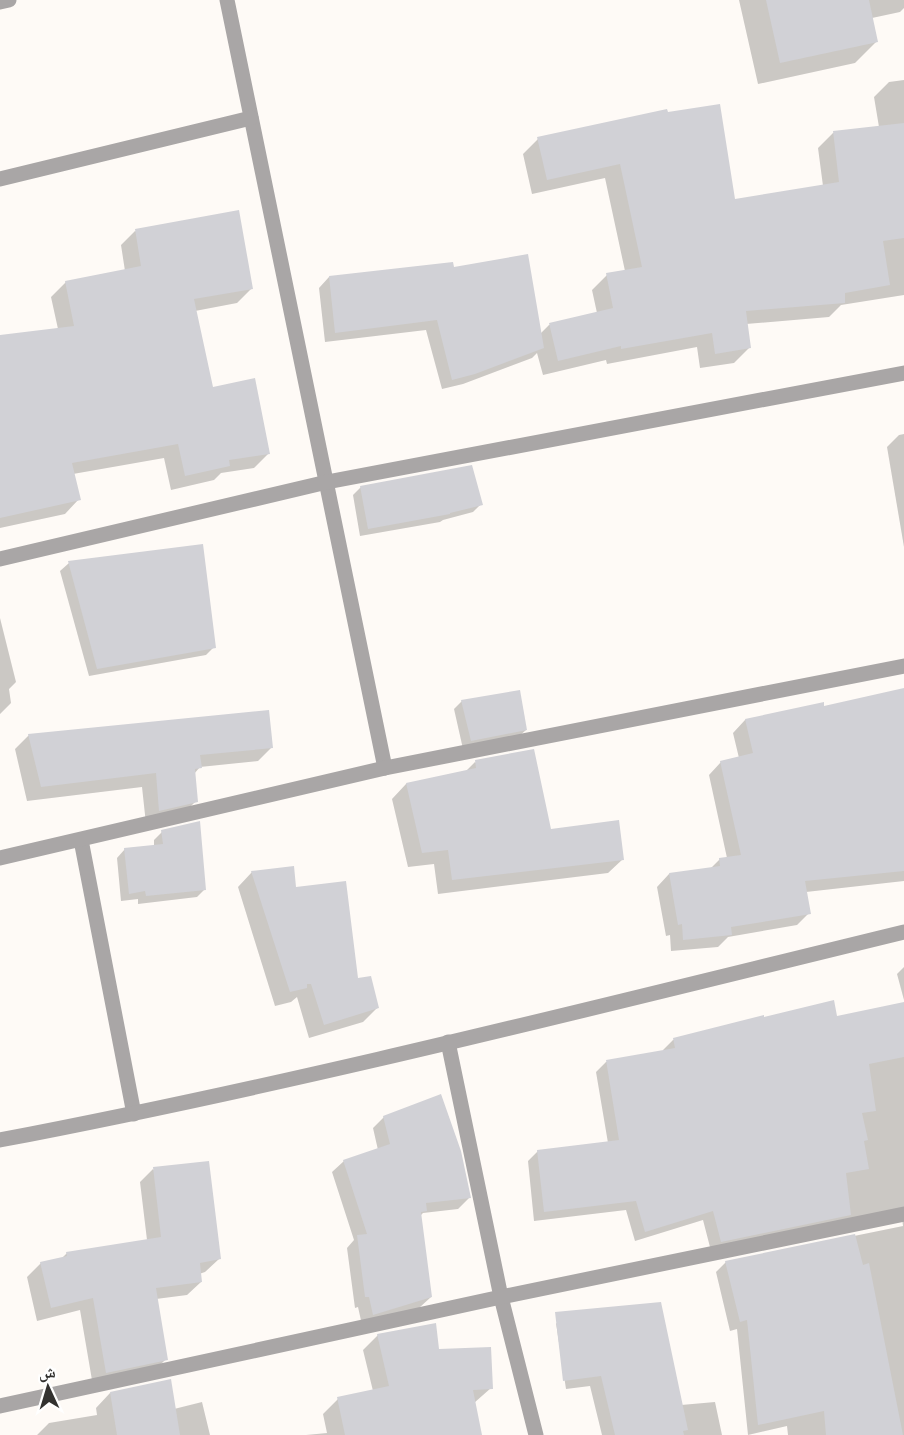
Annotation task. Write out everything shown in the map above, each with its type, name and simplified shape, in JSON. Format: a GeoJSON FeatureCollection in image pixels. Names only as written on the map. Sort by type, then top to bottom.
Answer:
{"type":"FeatureCollection","features":[{"type":"Feature","properties":{"kind":"street"},"geometry":{"type":"LineString","coordinates":[[0,2],[9,0]]}},
{"type":"Feature","properties":{"kind":"street"},"geometry":{"type":"LineString","coordinates":[[227,0],[385,768]]}},
{"type":"Feature","properties":{"kind":"street"},"geometry":{"type":"LineString","coordinates":[[0,179],[251,118]]}},
{"type":"Feature","properties":{"kind":"street"},"geometry":{"type":"LineString","coordinates":[[0,559],[327,482],[904,373]]}},
{"type":"Feature","properties":{"kind":"street"},"geometry":{"type":"LineString","coordinates":[[0,858],[385,768],[904,666]]}},
{"type":"Feature","properties":{"kind":"street"},"geometry":{"type":"LineString","coordinates":[[81,840],[134,1114]]}},
{"type":"Feature","properties":{"kind":"street"},"geometry":{"type":"LineString","coordinates":[[0,1140],[134,1114],[448,1042],[904,932]]}},
{"type":"Feature","properties":{"kind":"street"},"geometry":{"type":"LineString","coordinates":[[448,1042],[501,1297],[536,1435]]}},
{"type":"Feature","properties":{"kind":"street"},"geometry":{"type":"LineString","coordinates":[[0,1406],[501,1297],[904,1214]]}},
{"type":"Feature","properties":{"kind":"building"},"geometry":{"type":"Polygon","coordinates":[[[766,0],[869,0],[878,42],[780,63],[766,0]]]}},
{"type":"Feature","properties":{"kind":"building"},"geometry":{"type":"Polygon","coordinates":[[[720,104],[735,199],[839,182],[833,131],[904,123],[904,238],[883,241],[890,285],[845,293],[845,303],[746,311],[751,348],[715,354],[712,333],[621,349],[621,346],[558,361],[549,323],[613,308],[606,273],[642,267],[620,164],[547,180],[537,137],[667,109],[668,112],[720,104]]]}},
{"type":"Feature","properties":{"kind":"building"},"geometry":{"type":"Polygon","coordinates":[[[239,210],[253,289],[194,299],[213,387],[255,378],[270,454],[229,460],[230,466],[185,476],[178,444],[72,463],[81,500],[0,518],[0,335],[74,326],[65,281],[141,266],[135,229],[239,210]]]}},
{"type":"Feature","properties":{"kind":"building"},"geometry":{"type":"Polygon","coordinates":[[[528,254],[544,348],[475,374],[452,380],[437,320],[335,333],[329,276],[453,262],[454,267],[528,254]]]}},
{"type":"Feature","properties":{"kind":"building"},"geometry":{"type":"Polygon","coordinates":[[[472,465],[483,505],[450,514],[368,529],[360,486],[472,465]]]}},
{"type":"Feature","properties":{"kind":"building"},"geometry":{"type":"Polygon","coordinates":[[[203,544],[216,648],[97,669],[68,561],[203,544]]]}},
{"type":"Feature","properties":{"kind":"building"},"geometry":{"type":"Polygon","coordinates":[[[904,688],[904,871],[805,881],[811,914],[731,927],[732,935],[683,940],[682,924],[678,925],[669,873],[720,866],[719,858],[741,855],[720,761],[753,753],[745,719],[824,702],[824,706],[904,688]]]}},
{"type":"Feature","properties":{"kind":"building"},"geometry":{"type":"Polygon","coordinates":[[[520,690],[527,730],[471,741],[461,700],[520,690]]]}},
{"type":"Feature","properties":{"kind":"building"},"geometry":{"type":"Polygon","coordinates":[[[269,710],[273,748],[200,755],[202,768],[195,769],[198,802],[159,811],[156,773],[41,787],[28,734],[269,710]]]}},
{"type":"Feature","properties":{"kind":"building"},"geometry":{"type":"Polygon","coordinates":[[[534,749],[551,829],[619,820],[624,860],[452,880],[448,850],[422,853],[406,783],[476,768],[475,760],[534,749]]]}},
{"type":"Feature","properties":{"kind":"building"},"geometry":{"type":"Polygon","coordinates":[[[200,821],[206,890],[146,896],[145,891],[129,894],[124,848],[163,844],[161,830],[200,821]]]}},
{"type":"Feature","properties":{"kind":"building"},"geometry":{"type":"Polygon","coordinates":[[[294,866],[296,887],[346,881],[358,978],[371,976],[379,1008],[324,1025],[311,984],[307,984],[307,988],[290,992],[251,871],[294,866]]]}},
{"type":"Feature","properties":{"kind":"building"},"geometry":{"type":"Polygon","coordinates":[[[834,1000],[837,1016],[904,1002],[904,1057],[869,1064],[876,1111],[862,1113],[868,1140],[864,1141],[869,1169],[846,1173],[851,1215],[721,1242],[713,1211],[645,1232],[636,1201],[544,1212],[537,1150],[619,1140],[606,1060],[675,1048],[673,1038],[834,1000]]]}},
{"type":"Feature","properties":{"kind":"building"},"geometry":{"type":"Polygon","coordinates":[[[441,1094],[461,1151],[471,1198],[426,1203],[427,1211],[421,1212],[432,1297],[373,1315],[369,1297],[365,1297],[357,1235],[367,1234],[343,1160],[390,1144],[383,1116],[441,1094]]]}},
{"type":"Feature","properties":{"kind":"building"},"geometry":{"type":"Polygon","coordinates":[[[209,1161],[221,1259],[200,1263],[202,1282],[156,1288],[168,1360],[106,1373],[93,1298],[51,1308],[40,1262],[67,1256],[66,1252],[161,1237],[153,1167],[209,1161]]]}},
{"type":"Feature","properties":{"kind":"building"},"geometry":{"type":"Polygon","coordinates":[[[855,1234],[863,1265],[869,1263],[903,1435],[826,1435],[824,1411],[758,1425],[747,1320],[740,1322],[725,1261],[855,1234]]]}},
{"type":"Feature","properties":{"kind":"building"},"geometry":{"type":"Polygon","coordinates":[[[661,1302],[688,1430],[683,1431],[684,1435],[615,1435],[601,1376],[563,1381],[555,1312],[661,1302]]]}},
{"type":"Feature","properties":{"kind":"building"},"geometry":{"type":"Polygon","coordinates":[[[436,1323],[439,1349],[491,1347],[493,1389],[473,1390],[482,1435],[345,1435],[337,1397],[389,1386],[377,1334],[436,1323]]]}},
{"type":"Feature","properties":{"kind":"building"},"geometry":{"type":"Polygon","coordinates":[[[171,1379],[180,1435],[117,1435],[110,1392],[171,1379]]]}}]}
